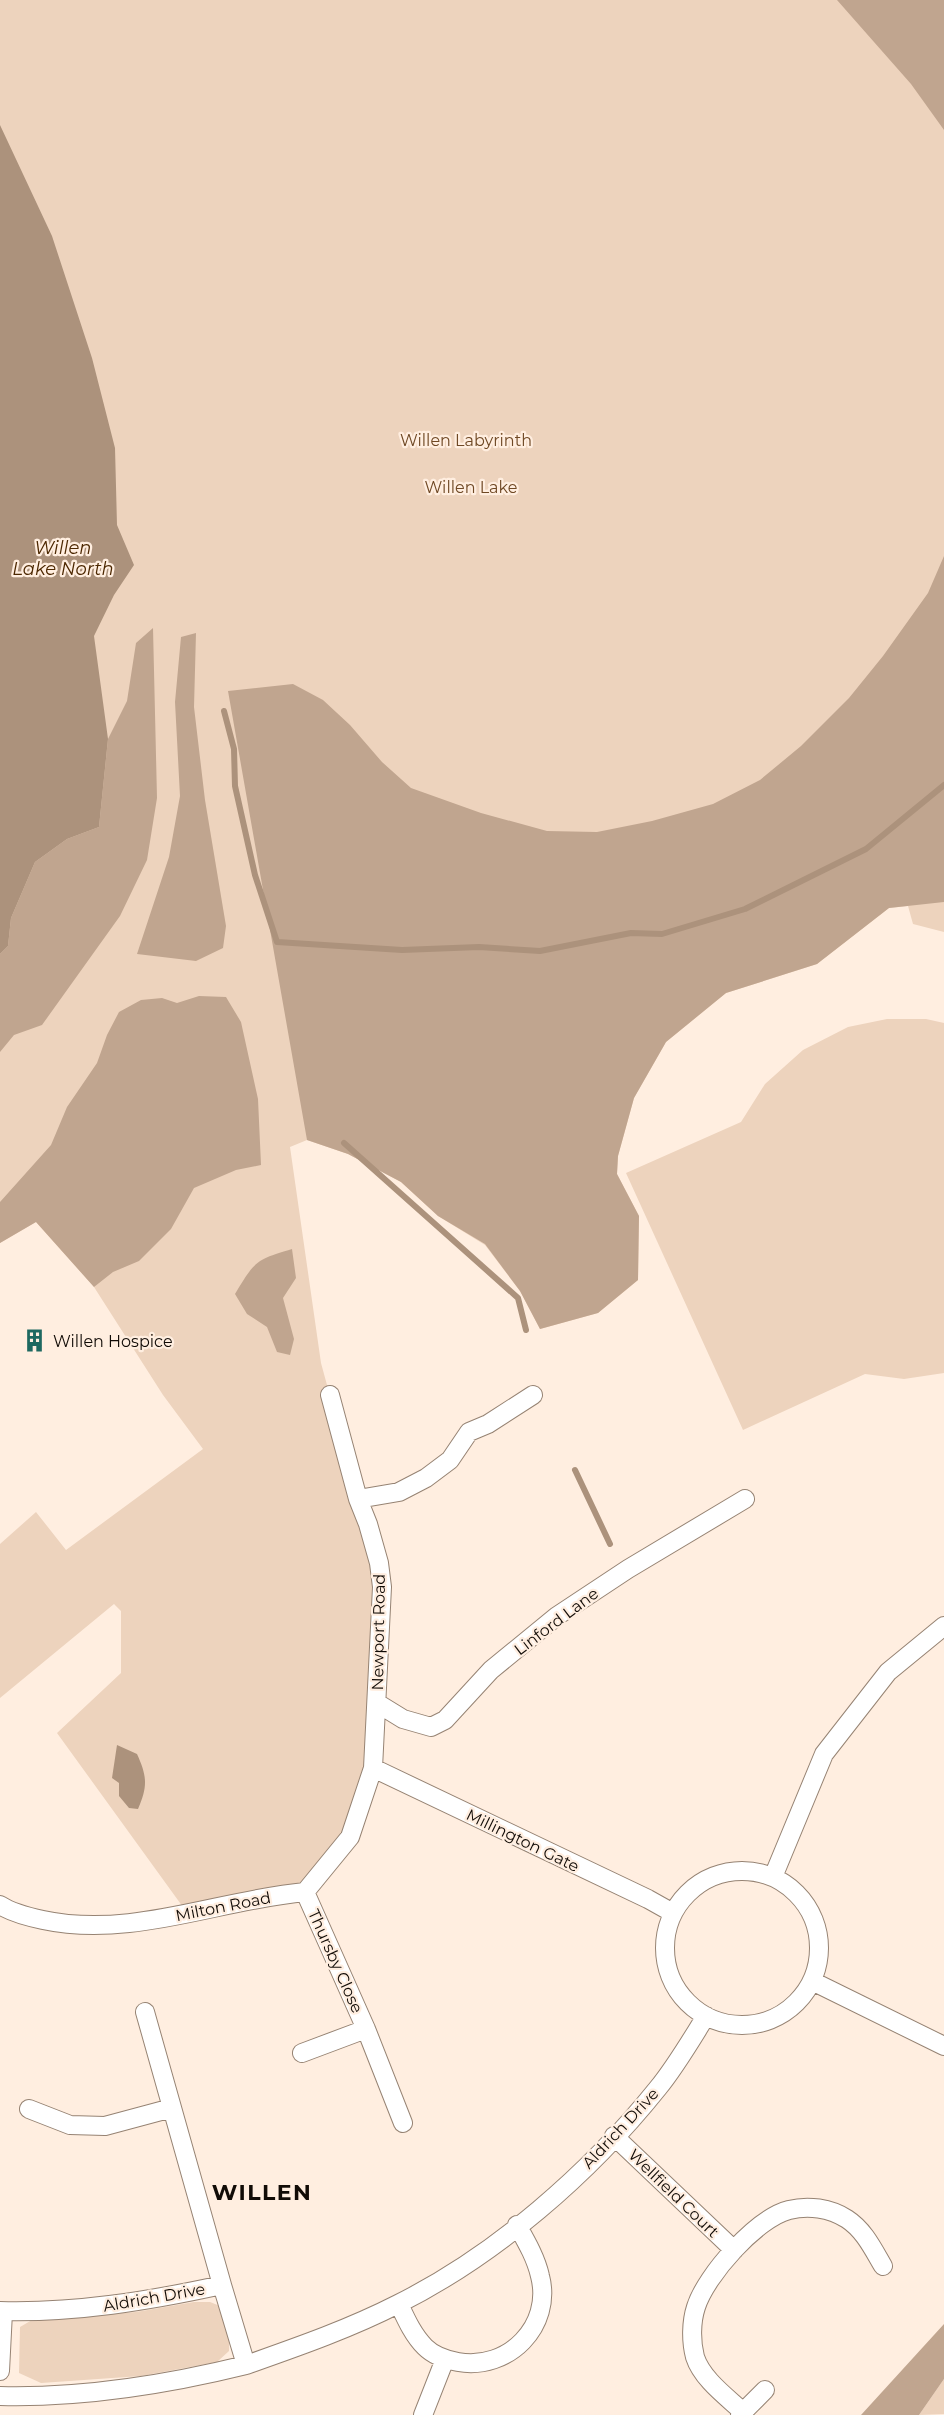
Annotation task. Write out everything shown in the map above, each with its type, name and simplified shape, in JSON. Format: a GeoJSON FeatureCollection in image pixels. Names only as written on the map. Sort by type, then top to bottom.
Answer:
{"type":"FeatureCollection","features":[{"type":"Feature","properties":{"kind":"street","name":"Newport Road"},"geometry":{"type":"LineString","coordinates":[[330,1395],[358,1498],[379,1563],[382,1587],[373,1768]]}},
{"type":"Feature","properties":{"kind":"street"},"geometry":{"type":"LineString","coordinates":[[358,1498],[399,1492],[426,1478],[450,1460],[469,1432],[488,1424],[533,1395]]}},
{"type":"Feature","properties":{"kind":"street","name":"Linford Lane"},"geometry":{"type":"LineString","coordinates":[[377,1703],[403,1719],[431,1727],[445,1720],[491,1670],[557,1616],[628,1569],[745,1499]]}},
{"type":"Feature","properties":{"kind":"street"},"geometry":{"type":"LineString","coordinates":[[773,1877],[824,1754],[888,1672],[944,1626]]}},
{"type":"Feature","properties":{"kind":"street"},"geometry":{"type":"LineString","coordinates":[[305,1892],[350,1837],[373,1768]]}},
{"type":"Feature","properties":{"kind":"street","name":"Millington Gate"},"geometry":{"type":"LineString","coordinates":[[373,1768],[638,1894],[673,1913]]}},
{"type":"Feature","properties":{"kind":"street"},"geometry":{"type":"LineString","coordinates":[[746,1870],[773,1877],[791,1888],[805,1903],[815,1921],[819,1941],[818,1962],[812,1981],[801,1998],[785,2012],[766,2021],[746,2025],[725,2023],[706,2016],[683,1997],[673,1982],[667,1966],[665,1948],[667,1930],[673,1913],[686,1895],[703,1881],[723,1873],[746,1870]]}},
{"type":"Feature","properties":{"kind":"street","name":"Milton Road"},"geometry":{"type":"LineString","coordinates":[[0,1907],[27,1917],[66,1925],[120,1924],[305,1892]]}},
{"type":"Feature","properties":{"kind":"street","name":"Thursby Close"},"geometry":{"type":"LineString","coordinates":[[305,1892],[366,2029],[404,2123]]}},
{"type":"Feature","properties":{"kind":"street"},"geometry":{"type":"LineString","coordinates":[[812,1981],[944,2046]]}},
{"type":"Feature","properties":{"kind":"street"},"geometry":{"type":"LineString","coordinates":[[146,2012],[222,2285]]}},
{"type":"Feature","properties":{"kind":"street","name":"Aldrich Drive"},"geometry":{"type":"LineString","coordinates":[[0,2396],[45,2397],[124,2390],[204,2375],[246,2365],[330,2336],[399,2304],[484,2253],[567,2186],[658,2087],[706,2016]]}},
{"type":"Feature","properties":{"kind":"street","name":"Thursby Close"},"geometry":{"type":"LineString","coordinates":[[302,2054],[366,2029]]}},
{"type":"Feature","properties":{"kind":"street"},"geometry":{"type":"LineString","coordinates":[[29,2109],[70,2125],[105,2126],[172,2108]]}},
{"type":"Feature","properties":{"kind":"street","name":"Wellfield Court"},"geometry":{"type":"LineString","coordinates":[[614,2136],[735,2250]]}},
{"type":"Feature","properties":{"kind":"street","name":"Wellfield Court"},"geometry":{"type":"LineString","coordinates":[[765,2390],[742,2414],[705,2373],[696,2359],[692,2336],[696,2307],[710,2280],[735,2250],[764,2222],[788,2210],[817,2207],[846,2219],[864,2234],[883,2266]]}},
{"type":"Feature","properties":{"kind":"street"},"geometry":{"type":"LineString","coordinates":[[399,2304],[411,2329],[426,2348],[445,2359],[472,2364],[496,2360],[521,2346],[536,2324],[542,2299],[541,2277],[531,2250],[517,2225]]}},
{"type":"Feature","properties":{"kind":"street","name":"Aldrich Drive"},"geometry":{"type":"LineString","coordinates":[[0,2371],[1,2312],[149,2301],[222,2285],[246,2365]]}},
{"type":"Feature","properties":{"kind":"street"},"geometry":{"type":"LineString","coordinates":[[423,2415],[445,2359]]}},
{"type":"Feature","properties":{"kind":"green space","name":"Willen Lake"},"geometry":{"type":"Polygon","coordinates":[[[0,0],[944,0],[944,932],[913,924],[908,906],[889,908],[817,964],[726,993],[666,1042],[634,1098],[618,1156],[617,1174],[639,1216],[638,1280],[598,1313],[540,1329],[520,1291],[485,1245],[438,1216],[401,1182],[348,1154],[307,1140],[290,1147],[321,1363],[358,1499],[379,1563],[377,1703],[350,1837],[305,1892],[188,1914],[57,1733],[121,1673],[121,1611],[114,1604],[0,1698],[0,1544],[36,1512],[66,1550],[203,1449],[163,1395],[94,1287],[36,1222],[0,1243],[0,0]]]}},
{"type":"Feature","properties":{"kind":"green space"},"geometry":{"type":"Polygon","coordinates":[[[887,1019],[926,1019],[944,1023],[944,1373],[904,1379],[865,1374],[743,1430],[626,1173],[741,1122],[765,1084],[803,1050],[848,1027],[887,1019]]]}},
{"type":"Feature","properties":{"kind":"green space"},"geometry":{"type":"Polygon","coordinates":[[[194,2302],[210,2302],[220,2306],[229,2331],[229,2351],[217,2362],[141,2376],[41,2383],[19,2373],[20,2327],[32,2320],[136,2312],[194,2302]]]}},
{"type":"Feature","properties":{"kind":"green space"},"geometry":{"type":"Polygon","coordinates":[[[944,2379],[944,2414],[919,2415],[944,2379]]]}},
{"type":"Feature","properties":{"kind":"shaded area"},"geometry":{"type":"Polygon","coordinates":[[[837,0],[944,0],[944,130],[911,84],[837,0]]]}},
{"type":"Feature","properties":{"kind":"shaded area"},"geometry":{"type":"Polygon","coordinates":[[[944,556],[944,902],[889,908],[817,964],[726,993],[666,1042],[634,1098],[618,1156],[617,1174],[639,1216],[638,1280],[598,1313],[540,1329],[520,1291],[485,1244],[438,1216],[401,1182],[348,1154],[307,1140],[228,691],[293,684],[323,700],[350,725],[382,762],[411,788],[481,813],[547,831],[597,832],[652,821],[713,804],[760,780],[801,746],[849,698],[883,656],[928,593],[944,556]]]}},
{"type":"Feature","properties":{"kind":"shaded area"},"geometry":{"type":"Polygon","coordinates":[[[153,628],[157,798],[147,860],[120,916],[42,1025],[14,1035],[0,1052],[0,954],[8,946],[11,918],[35,862],[67,839],[99,827],[108,739],[127,701],[136,643],[153,628]]]}},
{"type":"Feature","properties":{"kind":"shaded area"},"geometry":{"type":"Polygon","coordinates":[[[196,633],[194,707],[205,800],[226,926],[223,948],[196,961],[137,954],[169,857],[180,796],[175,702],[181,637],[196,633]]]}},
{"type":"Feature","properties":{"kind":"shaded area"},"geometry":{"type":"Polygon","coordinates":[[[199,996],[226,997],[241,1022],[258,1099],[261,1165],[236,1170],[194,1188],[171,1229],[139,1261],[113,1272],[94,1287],[36,1222],[0,1243],[0,1202],[51,1145],[67,1107],[97,1063],[107,1035],[119,1012],[141,1000],[162,998],[177,1003],[199,996]]]}},
{"type":"Feature","properties":{"kind":"shaded area"},"geometry":{"type":"Polygon","coordinates":[[[292,1249],[296,1278],[283,1298],[294,1339],[290,1355],[277,1352],[267,1327],[247,1314],[235,1294],[257,1263],[292,1249]]]}},
{"type":"Feature","properties":{"kind":"shaded area"},"geometry":{"type":"Polygon","coordinates":[[[944,2324],[944,2379],[919,2415],[861,2415],[944,2324]]]}},
{"type":"Feature","properties":{"kind":"water","name":"Willen Lake North"},"geometry":{"type":"Polygon","coordinates":[[[0,125],[52,236],[92,358],[115,448],[117,525],[134,565],[114,595],[94,636],[108,739],[99,827],[67,839],[35,862],[11,918],[8,946],[0,954],[0,125]]]}},
{"type":"Feature","properties":{"kind":"water"},"geometry":{"type":"Polygon","coordinates":[[[117,1745],[137,1754],[143,1769],[145,1787],[138,1809],[129,1808],[119,1796],[119,1783],[112,1778],[117,1745]]]}},
{"type":"Feature","properties":{"kind":"waterway"},"geometry":{"type":"LineString","coordinates":[[224,711],[234,749],[235,786],[255,875],[277,942],[402,950],[479,947],[540,951],[631,933],[662,934],[745,909],[866,849],[944,785]]}},
{"type":"Feature","properties":{"kind":"waterway"},"geometry":{"type":"LineString","coordinates":[[344,1143],[518,1298],[526,1330]]}},
{"type":"Feature","properties":{"kind":"waterway"},"geometry":{"type":"LineString","coordinates":[[575,1470],[610,1544]]}},
{"type":"Feature","properties":{"kind":"place","name":"Willen Hospice"},"geometry":{"type":"Point","coordinates":[35,1341]}},
{"type":"Feature","properties":{"kind":"district","name":"WILLEN"},"geometry":{"type":"Point","coordinates":[262,2192]}},
{"type":"Feature","properties":{"kind":"park label","name":"Willen Labyrinth"},"geometry":{"type":"Point","coordinates":[466,440]}}]}
